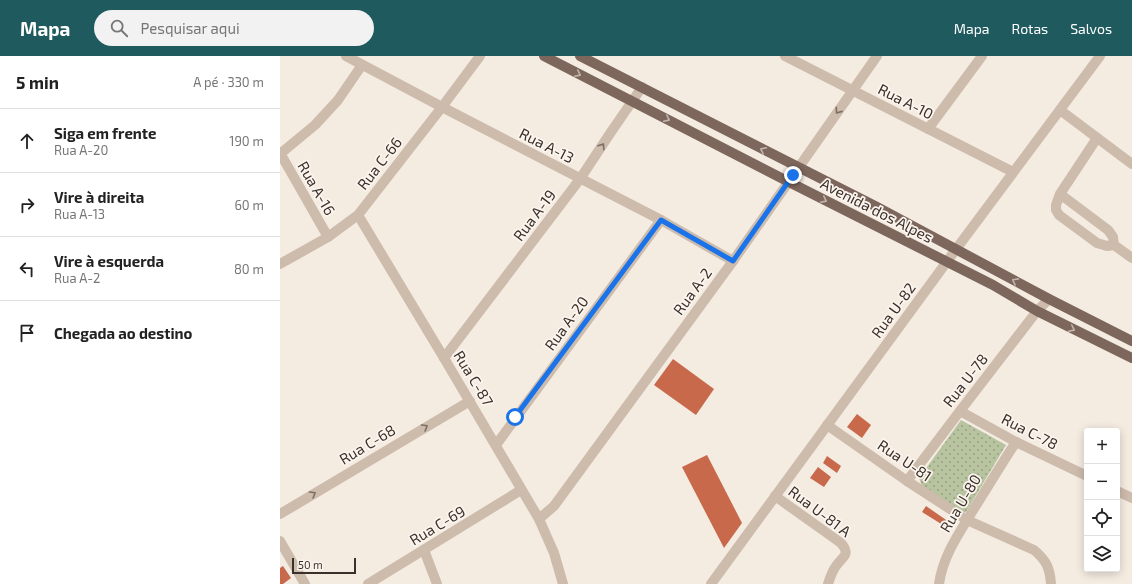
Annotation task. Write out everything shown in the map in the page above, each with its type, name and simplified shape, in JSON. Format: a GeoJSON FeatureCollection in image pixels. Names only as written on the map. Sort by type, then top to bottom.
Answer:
{"type":"FeatureCollection","features":[{"type":"Feature","properties":{"kind":"main road","name":"Avenida dos Alpes"},"geometry":{"type":"LineString","coordinates":[[544,56],[993,285],[1037,311],[1132,358]]}},
{"type":"Feature","properties":{"kind":"main road","name":"Avenida dos Alpes"},"geometry":{"type":"LineString","coordinates":[[580,56],[870,204],[1049,299],[1132,341]]}},
{"type":"Feature","properties":{"kind":"street","name":"Rua A-13"},"geometry":{"type":"LineString","coordinates":[[346,56],[661,220],[733,261]]}},
{"type":"Feature","properties":{"kind":"street","name":"Rua C-66"},"geometry":{"type":"LineString","coordinates":[[280,264],[328,237],[358,214],[480,56]]}},
{"type":"Feature","properties":{"kind":"street","name":"Rua A-10"},"geometry":{"type":"LineString","coordinates":[[785,56],[1013,172]]}},
{"type":"Feature","properties":{"kind":"street","name":"Rua A-2"},"geometry":{"type":"LineString","coordinates":[[539,519],[554,506],[733,261],[877,56]]}},
{"type":"Feature","properties":{"kind":"street"},"geometry":{"type":"LineString","coordinates":[[928,129],[982,56]]}},
{"type":"Feature","properties":{"kind":"street","name":"Rua U-82"},"geometry":{"type":"LineString","coordinates":[[711,584],[956,249],[1100,56]]}},
{"type":"Feature","properties":{"kind":"street"},"geometry":{"type":"LineString","coordinates":[[280,154],[315,125],[338,100],[362,65]]}},
{"type":"Feature","properties":{"kind":"street","name":"Rua A-19"},"geometry":{"type":"LineString","coordinates":[[444,358],[580,179],[642,87]]}},
{"type":"Feature","properties":{"kind":"street"},"geometry":{"type":"LineString","coordinates":[[1060,110],[1132,164]]}},
{"type":"Feature","properties":{"kind":"street"},"geometry":{"type":"LineString","coordinates":[[1097,138],[1060,194],[1056,205],[1056,210],[1059,215],[1097,243],[1107,246],[1114,245],[1132,258]]}},
{"type":"Feature","properties":{"kind":"street","name":"Rua A-16"},"geometry":{"type":"LineString","coordinates":[[280,154],[328,237]]}},
{"type":"Feature","properties":{"kind":"street"},"geometry":{"type":"LineString","coordinates":[[1060,194],[1108,230],[1113,236],[1114,245]]}},
{"type":"Feature","properties":{"kind":"street","name":"Rua C-87"},"geometry":{"type":"LineString","coordinates":[[358,214],[470,400],[539,519],[554,553],[563,584]]}},
{"type":"Feature","properties":{"kind":"street","name":"Rua A-20"},"geometry":{"type":"LineString","coordinates":[[496,445],[661,220]]}},
{"type":"Feature","properties":{"kind":"street","name":"Rua U-78"},"geometry":{"type":"LineString","coordinates":[[908,481],[1037,311],[1049,299]]}},
{"type":"Feature","properties":{"kind":"street","name":"Rua C-68"},"geometry":{"type":"LineString","coordinates":[[280,514],[470,400]]}},
{"type":"Feature","properties":{"kind":"street","name":"Rua C-78"},"geometry":{"type":"LineString","coordinates":[[960,411],[1016,442],[1084,475]]}},
{"type":"Feature","properties":{"kind":"street","name":"Rua U-81"},"geometry":{"type":"LineString","coordinates":[[827,425],[967,520],[1034,550],[1041,555],[1046,562],[1050,574],[1051,584]]}},
{"type":"Feature","properties":{"kind":"street","name":"Rua U-80"},"geometry":{"type":"LineString","coordinates":[[939,584],[941,570],[946,556],[1016,442]]}},
{"type":"Feature","properties":{"kind":"street","name":"Rua C-69"},"geometry":{"type":"LineString","coordinates":[[368,584],[521,490]]}},
{"type":"Feature","properties":{"kind":"street"},"geometry":{"type":"LineString","coordinates":[[1120,492],[1132,498]]}},
{"type":"Feature","properties":{"kind":"street","name":"Rua U-81 A"},"geometry":{"type":"LineString","coordinates":[[775,496],[841,543],[846,551],[843,558],[835,567],[828,584]]}},
{"type":"Feature","properties":{"kind":"street"},"geometry":{"type":"LineString","coordinates":[[280,541],[305,584]]}},
{"type":"Feature","properties":{"kind":"street"},"geometry":{"type":"LineString","coordinates":[[424,550],[437,584]]}},
{"type":"Feature","properties":{"kind":"green space"},"geometry":{"type":"Polygon","coordinates":[[[961,420],[1006,445],[966,512],[958,512],[922,486],[919,478],[961,420]]]}},
{"type":"Feature","properties":{"kind":"building"},"geometry":{"type":"Polygon","coordinates":[[[673,359],[714,389],[696,415],[654,385],[673,359]]]}},
{"type":"Feature","properties":{"kind":"building"},"geometry":{"type":"Polygon","coordinates":[[[857,414],[871,425],[862,438],[847,427],[857,414]]]}},
{"type":"Feature","properties":{"kind":"building"},"geometry":{"type":"Polygon","coordinates":[[[707,455],[742,523],[724,548],[682,467],[707,455]]]}},
{"type":"Feature","properties":{"kind":"building"},"geometry":{"type":"Polygon","coordinates":[[[827,456],[841,466],[837,473],[823,463],[827,456]]]}},
{"type":"Feature","properties":{"kind":"building"},"geometry":{"type":"Polygon","coordinates":[[[818,467],[831,477],[824,487],[810,478],[818,467]]]}},
{"type":"Feature","properties":{"kind":"building"},"geometry":{"type":"Polygon","coordinates":[[[926,506],[949,522],[946,527],[922,512],[926,506]]]}},
{"type":"Feature","properties":{"kind":"building"},"geometry":{"type":"Polygon","coordinates":[[[283,566],[291,578],[283,584],[280,584],[280,568],[283,566]]]}},
{"type":"Feature","properties":{"kind":"route"},"geometry":{"type":"LineString","coordinates":[[515,417],[661,220],[733,261],[793,175]]}}]}
